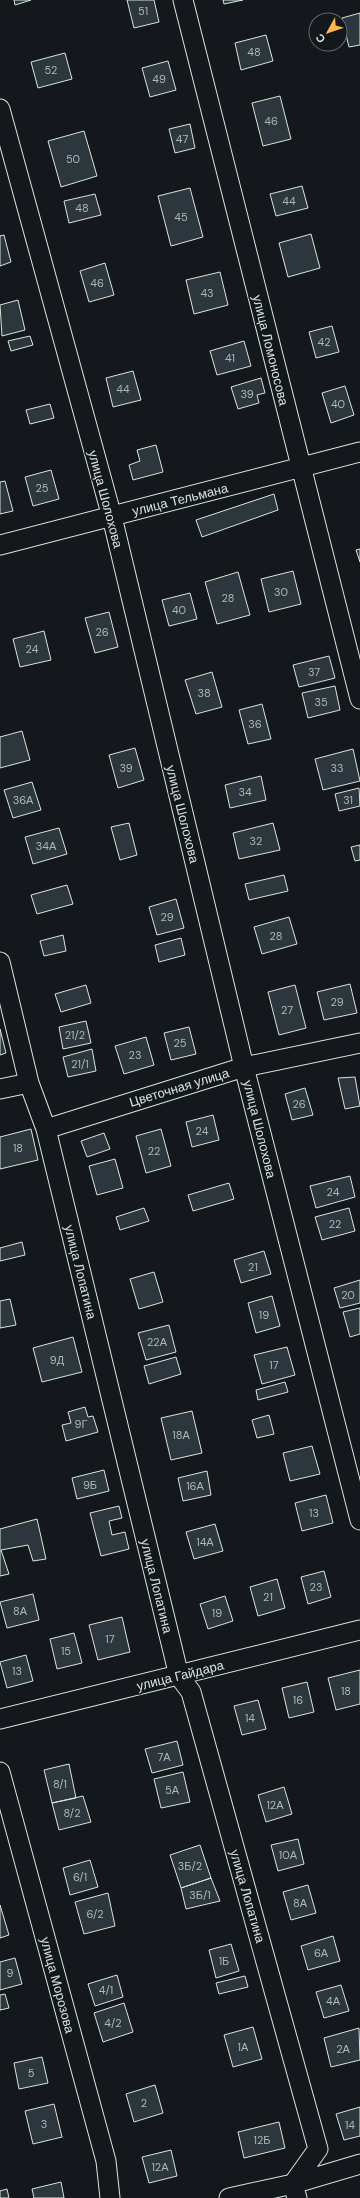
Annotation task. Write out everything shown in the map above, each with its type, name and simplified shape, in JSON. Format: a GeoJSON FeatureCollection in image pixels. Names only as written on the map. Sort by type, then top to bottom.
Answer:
{"type":"FeatureCollection","features":[{"type":"Feature","properties":{"kind":"street","name":"улица Ломоносова"},"geometry":{"type":"LineString","coordinates":[[182,0],[360,699]]}},
{"type":"Feature","properties":{"kind":"street","name":"улица Шолохова"},"geometry":{"type":"LineString","coordinates":[[0,110],[112,517],[244,1067],[360,1520]]}},
{"type":"Feature","properties":{"kind":"street","name":"улица Тельмана"},"geometry":{"type":"LineString","coordinates":[[0,545],[360,452]]}},
{"type":"Feature","properties":{"kind":"street","name":"улица Лопатина"},"geometry":{"type":"LineString","coordinates":[[0,962],[29,1083],[46,1129],[179,1676],[191,1692],[318,2149],[295,2191]]}},
{"type":"Feature","properties":{"kind":"street","name":"Цветочная улица"},"geometry":{"type":"LineString","coordinates":[[46,1129],[244,1067],[360,1043]]}},
{"type":"Feature","properties":{"kind":"street"},"geometry":{"type":"LineString","coordinates":[[0,1090],[29,1083]]}},
{"type":"Feature","properties":{"kind":"street","name":"улица Гайдара"},"geometry":{"type":"LineString","coordinates":[[0,1718],[179,1676],[360,1630]]}},
{"type":"Feature","properties":{"kind":"street","name":"улица Морозова"},"geometry":{"type":"LineString","coordinates":[[0,1772],[106,2161],[110,2198]]}},
{"type":"Feature","properties":{"kind":"street"},"geometry":{"type":"LineString","coordinates":[[229,2198],[295,2191],[360,2164]]}},
{"type":"Feature","properties":{"kind":"building"},"geometry":{"type":"Polygon","coordinates":[[[14,0],[31,0],[15,5],[14,0]]]}},
{"type":"Feature","properties":{"kind":"building"},"geometry":{"type":"Polygon","coordinates":[[[127,0],[154,0],[159,22],[134,28],[127,0]]]}},
{"type":"Feature","properties":{"kind":"building"},"geometry":{"type":"Polygon","coordinates":[[[223,0],[243,0],[224,4],[223,0]]]}},
{"type":"Feature","properties":{"kind":"building"},"geometry":{"type":"Polygon","coordinates":[[[360,13],[360,45],[349,47],[348,16],[360,13]]]}},
{"type":"Feature","properties":{"kind":"building"},"geometry":{"type":"Polygon","coordinates":[[[266,35],[273,61],[241,70],[235,43],[266,35]]]}},
{"type":"Feature","properties":{"kind":"building"},"geometry":{"type":"Polygon","coordinates":[[[65,53],[72,79],[38,88],[31,62],[65,53]]]}},
{"type":"Feature","properties":{"kind":"building"},"geometry":{"type":"Polygon","coordinates":[[[168,61],[176,90],[150,97],[142,68],[168,61]]]}},
{"type":"Feature","properties":{"kind":"building"},"geometry":{"type":"Polygon","coordinates":[[[280,96],[291,139],[263,146],[252,103],[280,96]]]}},
{"type":"Feature","properties":{"kind":"building"},"geometry":{"type":"Polygon","coordinates":[[[190,124],[195,148],[175,153],[169,129],[190,124]]]}},
{"type":"Feature","properties":{"kind":"building"},"geometry":{"type":"Polygon","coordinates":[[[84,131],[97,176],[61,187],[48,141],[84,131]]]}},
{"type":"Feature","properties":{"kind":"building"},"geometry":{"type":"Polygon","coordinates":[[[302,186],[308,208],[276,216],[270,194],[302,186]]]}},
{"type":"Feature","properties":{"kind":"building"},"geometry":{"type":"Polygon","coordinates":[[[190,188],[203,237],[171,246],[158,196],[190,188]]]}},
{"type":"Feature","properties":{"kind":"building"},"geometry":{"type":"Polygon","coordinates":[[[95,194],[101,215],[69,223],[64,201],[95,194]]]}},
{"type":"Feature","properties":{"kind":"building"},"geometry":{"type":"Polygon","coordinates":[[[311,234],[320,268],[288,277],[279,243],[311,234]]]}},
{"type":"Feature","properties":{"kind":"building"},"geometry":{"type":"Polygon","coordinates":[[[4,235],[11,262],[0,266],[0,236],[4,235]]]}},
{"type":"Feature","properties":{"kind":"building"},"geometry":{"type":"Polygon","coordinates":[[[105,263],[114,295],[89,302],[80,271],[105,263]]]}},
{"type":"Feature","properties":{"kind":"building"},"geometry":{"type":"Polygon","coordinates":[[[220,272],[228,305],[194,314],[186,280],[220,272]]]}},
{"type":"Feature","properties":{"kind":"building"},"geometry":{"type":"Polygon","coordinates":[[[18,300],[25,330],[2,336],[0,305],[18,300]]]}},
{"type":"Feature","properties":{"kind":"building"},"geometry":{"type":"Polygon","coordinates":[[[332,326],[339,352],[316,358],[309,332],[332,326]]]}},
{"type":"Feature","properties":{"kind":"building"},"geometry":{"type":"Polygon","coordinates":[[[30,336],[33,345],[11,351],[8,341],[30,336]]]}},
{"type":"Feature","properties":{"kind":"building"},"geometry":{"type":"Polygon","coordinates":[[[244,341],[251,366],[217,375],[210,351],[244,341]]]}},
{"type":"Feature","properties":{"kind":"building"},"geometry":{"type":"Polygon","coordinates":[[[133,371],[141,400],[113,407],[106,378],[133,371]]]}},
{"type":"Feature","properties":{"kind":"building"},"geometry":{"type":"Polygon","coordinates":[[[261,378],[265,393],[257,395],[259,403],[238,409],[231,387],[261,378]]]}},
{"type":"Feature","properties":{"kind":"building"},"geometry":{"type":"Polygon","coordinates":[[[345,386],[354,415],[331,423],[322,393],[345,386]]]}},
{"type":"Feature","properties":{"kind":"building"},"geometry":{"type":"Polygon","coordinates":[[[50,404],[54,418],[30,424],[26,410],[50,404]]]}},
{"type":"Feature","properties":{"kind":"building"},"geometry":{"type":"Polygon","coordinates":[[[156,445],[163,472],[133,480],[129,465],[140,461],[137,450],[156,445]]]}},
{"type":"Feature","properties":{"kind":"building"},"geometry":{"type":"Polygon","coordinates":[[[51,470],[59,499],[33,506],[25,477],[51,470]]]}},
{"type":"Feature","properties":{"kind":"building"},"geometry":{"type":"Polygon","coordinates":[[[5,481],[13,511],[0,514],[0,482],[5,481]]]}},
{"type":"Feature","properties":{"kind":"building"},"geometry":{"type":"Polygon","coordinates":[[[274,494],[278,510],[202,537],[196,520],[274,494]]]}},
{"type":"Feature","properties":{"kind":"building"},"geometry":{"type":"Polygon","coordinates":[[[360,549],[360,562],[356,550],[360,549]]]}},
{"type":"Feature","properties":{"kind":"building"},"geometry":{"type":"Polygon","coordinates":[[[293,571],[301,604],[269,612],[261,579],[293,571]]]}},
{"type":"Feature","properties":{"kind":"building"},"geometry":{"type":"Polygon","coordinates":[[[238,572],[250,615],[217,624],[205,582],[238,572]]]}},
{"type":"Feature","properties":{"kind":"building"},"geometry":{"type":"Polygon","coordinates":[[[190,593],[197,619],[169,626],[162,600],[190,593]]]}},
{"type":"Feature","properties":{"kind":"building"},"geometry":{"type":"Polygon","coordinates":[[[109,612],[118,647],[95,653],[85,618],[109,612]]]}},
{"type":"Feature","properties":{"kind":"building"},"geometry":{"type":"Polygon","coordinates":[[[44,631],[51,660],[20,667],[13,639],[44,631]]]}},
{"type":"Feature","properties":{"kind":"building"},"geometry":{"type":"Polygon","coordinates":[[[329,656],[335,678],[299,687],[293,665],[329,656]]]}},
{"type":"Feature","properties":{"kind":"building"},"geometry":{"type":"Polygon","coordinates":[[[212,672],[222,707],[196,714],[185,680],[212,672]]]}},
{"type":"Feature","properties":{"kind":"building"},"geometry":{"type":"Polygon","coordinates":[[[335,686],[340,710],[308,718],[302,693],[335,686]]]}},
{"type":"Feature","properties":{"kind":"building"},"geometry":{"type":"Polygon","coordinates":[[[262,704],[271,739],[248,744],[239,710],[262,704]]]}},
{"type":"Feature","properties":{"kind":"building"},"geometry":{"type":"Polygon","coordinates":[[[22,731],[30,760],[0,768],[0,737],[22,731]]]}},
{"type":"Feature","properties":{"kind":"building"},"geometry":{"type":"Polygon","coordinates":[[[135,748],[144,780],[118,788],[109,755],[135,748]]]}},
{"type":"Feature","properties":{"kind":"building"},"geometry":{"type":"Polygon","coordinates":[[[353,749],[360,781],[323,790],[315,759],[353,749]]]}},
{"type":"Feature","properties":{"kind":"building"},"geometry":{"type":"Polygon","coordinates":[[[261,776],[266,800],[230,808],[225,785],[261,776]]]}},
{"type":"Feature","properties":{"kind":"building"},"geometry":{"type":"Polygon","coordinates":[[[32,782],[41,810],[13,818],[4,790],[32,782]]]}},
{"type":"Feature","properties":{"kind":"building"},"geometry":{"type":"Polygon","coordinates":[[[359,788],[360,806],[339,811],[335,794],[359,788]]]}},
{"type":"Feature","properties":{"kind":"building"},"geometry":{"type":"Polygon","coordinates":[[[129,823],[137,855],[120,860],[111,827],[129,823]]]}},
{"type":"Feature","properties":{"kind":"building"},"geometry":{"type":"Polygon","coordinates":[[[273,823],[280,850],[239,859],[233,833],[273,823]]]}},
{"type":"Feature","properties":{"kind":"building"},"geometry":{"type":"Polygon","coordinates":[[[59,828],[67,854],[33,864],[25,837],[59,828]]]}},
{"type":"Feature","properties":{"kind":"building"},"geometry":{"type":"Polygon","coordinates":[[[360,845],[360,860],[355,861],[351,847],[360,845]]]}},
{"type":"Feature","properties":{"kind":"building"},"geometry":{"type":"Polygon","coordinates":[[[284,875],[288,891],[249,900],[245,884],[284,875]]]}},
{"type":"Feature","properties":{"kind":"building"},"geometry":{"type":"Polygon","coordinates":[[[67,885],[73,904],[37,914],[31,895],[67,885]]]}},
{"type":"Feature","properties":{"kind":"building"},"geometry":{"type":"Polygon","coordinates":[[[176,899],[184,928],[157,935],[149,907],[176,899]]]}},
{"type":"Feature","properties":{"kind":"building"},"geometry":{"type":"Polygon","coordinates":[[[289,917],[297,944],[262,954],[254,927],[289,917]]]}},
{"type":"Feature","properties":{"kind":"building"},"geometry":{"type":"Polygon","coordinates":[[[63,935],[66,951],[44,956],[40,941],[63,935]]]}},
{"type":"Feature","properties":{"kind":"building"},"geometry":{"type":"Polygon","coordinates":[[[181,938],[185,955],[159,962],[155,945],[181,938]]]}},
{"type":"Feature","properties":{"kind":"building"},"geometry":{"type":"Polygon","coordinates":[[[350,984],[357,1013],[324,1020],[317,992],[350,984]]]}},
{"type":"Feature","properties":{"kind":"building"},"geometry":{"type":"Polygon","coordinates":[[[86,985],[91,1003],[61,1012],[55,994],[86,985]]]}},
{"type":"Feature","properties":{"kind":"building"},"geometry":{"type":"Polygon","coordinates":[[[295,985],[306,1028],[279,1035],[268,992],[295,985]]]}},
{"type":"Feature","properties":{"kind":"building"},"geometry":{"type":"Polygon","coordinates":[[[86,1021],[91,1043],[63,1049],[59,1027],[86,1021]]]}},
{"type":"Feature","properties":{"kind":"building"},"geometry":{"type":"Polygon","coordinates":[[[189,1027],[196,1054],[171,1060],[164,1033],[189,1027]]]}},
{"type":"Feature","properties":{"kind":"building"},"geometry":{"type":"Polygon","coordinates":[[[0,1029],[6,1053],[0,1055],[0,1029]]]}},
{"type":"Feature","properties":{"kind":"building"},"geometry":{"type":"Polygon","coordinates":[[[146,1037],[154,1065],[124,1074],[115,1046],[146,1037]]]}},
{"type":"Feature","properties":{"kind":"building"},"geometry":{"type":"Polygon","coordinates":[[[92,1049],[96,1071],[68,1077],[63,1057],[92,1049]]]}},
{"type":"Feature","properties":{"kind":"building"},"geometry":{"type":"Polygon","coordinates":[[[355,1077],[360,1106],[345,1109],[338,1078],[355,1077]]]}},
{"type":"Feature","properties":{"kind":"building"},"geometry":{"type":"Polygon","coordinates":[[[305,1088],[313,1115],[292,1120],[285,1094],[305,1088]]]}},
{"type":"Feature","properties":{"kind":"building"},"geometry":{"type":"Polygon","coordinates":[[[213,1115],[219,1140],[192,1147],[186,1122],[213,1115]]]}},
{"type":"Feature","properties":{"kind":"building"},"geometry":{"type":"Polygon","coordinates":[[[31,1129],[38,1160],[0,1169],[0,1137],[31,1129]]]}},
{"type":"Feature","properties":{"kind":"building"},"geometry":{"type":"Polygon","coordinates":[[[161,1129],[171,1166],[146,1173],[136,1136],[161,1129]]]}},
{"type":"Feature","properties":{"kind":"building"},"geometry":{"type":"Polygon","coordinates":[[[104,1133],[110,1149],[87,1157],[81,1141],[104,1133]]]}},
{"type":"Feature","properties":{"kind":"building"},"geometry":{"type":"Polygon","coordinates":[[[115,1159],[123,1188],[97,1195],[89,1166],[115,1159]]]}},
{"type":"Feature","properties":{"kind":"building"},"geometry":{"type":"Polygon","coordinates":[[[350,1176],[355,1197],[316,1208],[310,1186],[350,1176]]]}},
{"type":"Feature","properties":{"kind":"building"},"geometry":{"type":"Polygon","coordinates":[[[229,1183],[234,1199],[193,1211],[188,1195],[229,1183]]]}},
{"type":"Feature","properties":{"kind":"building"},"geometry":{"type":"Polygon","coordinates":[[[144,1208],[149,1221],[120,1230],[116,1217],[144,1208]]]}},
{"type":"Feature","properties":{"kind":"building"},"geometry":{"type":"Polygon","coordinates":[[[349,1208],[355,1231],[322,1240],[315,1217],[349,1208]]]}},
{"type":"Feature","properties":{"kind":"building"},"geometry":{"type":"Polygon","coordinates":[[[22,1242],[25,1255],[0,1261],[0,1248],[22,1242]]]}},
{"type":"Feature","properties":{"kind":"building"},"geometry":{"type":"Polygon","coordinates":[[[264,1251],[271,1274],[241,1283],[234,1260],[264,1251]]]}},
{"type":"Feature","properties":{"kind":"building"},"geometry":{"type":"Polygon","coordinates":[[[154,1272],[163,1302],[139,1309],[130,1279],[154,1272]]]}},
{"type":"Feature","properties":{"kind":"building"},"geometry":{"type":"Polygon","coordinates":[[[360,1280],[360,1303],[340,1308],[334,1288],[360,1280]]]}},
{"type":"Feature","properties":{"kind":"building"},"geometry":{"type":"Polygon","coordinates":[[[272,1296],[280,1326],[256,1333],[248,1303],[272,1296]]]}},
{"type":"Feature","properties":{"kind":"building"},"geometry":{"type":"Polygon","coordinates":[[[10,1299],[16,1325],[0,1328],[0,1301],[10,1299]]]}},
{"type":"Feature","properties":{"kind":"building"},"geometry":{"type":"Polygon","coordinates":[[[360,1308],[360,1334],[350,1337],[343,1312],[360,1308]]]}},
{"type":"Feature","properties":{"kind":"building"},"geometry":{"type":"Polygon","coordinates":[[[169,1325],[176,1352],[146,1360],[138,1333],[169,1325]]]}},
{"type":"Feature","properties":{"kind":"building"},"geometry":{"type":"Polygon","coordinates":[[[73,1337],[82,1372],[42,1382],[33,1348],[73,1337]]]}},
{"type":"Feature","properties":{"kind":"building"},"geometry":{"type":"Polygon","coordinates":[[[287,1347],[295,1375],[262,1384],[254,1355],[287,1347]]]}},
{"type":"Feature","properties":{"kind":"building"},"geometry":{"type":"Polygon","coordinates":[[[176,1357],[181,1374],[149,1384],[144,1366],[176,1357]]]}},
{"type":"Feature","properties":{"kind":"building"},"geometry":{"type":"Polygon","coordinates":[[[285,1382],[288,1392],[258,1400],[256,1390],[285,1382]]]}},
{"type":"Feature","properties":{"kind":"building"},"geometry":{"type":"Polygon","coordinates":[[[85,1407],[88,1417],[93,1416],[98,1432],[66,1441],[62,1425],[71,1423],[68,1412],[85,1407]]]}},
{"type":"Feature","properties":{"kind":"building"},"geometry":{"type":"Polygon","coordinates":[[[192,1411],[202,1453],[171,1460],[161,1418],[192,1411]]]}},
{"type":"Feature","properties":{"kind":"building"},"geometry":{"type":"Polygon","coordinates":[[[269,1415],[274,1434],[257,1438],[252,1420],[269,1415]]]}},
{"type":"Feature","properties":{"kind":"building"},"geometry":{"type":"Polygon","coordinates":[[[312,1446],[320,1474],[290,1481],[283,1453],[312,1446]]]}},
{"type":"Feature","properties":{"kind":"building"},"geometry":{"type":"Polygon","coordinates":[[[104,1470],[109,1491],[77,1499],[72,1478],[104,1470]]]}},
{"type":"Feature","properties":{"kind":"building"},"geometry":{"type":"Polygon","coordinates":[[[207,1471],[211,1495],[183,1501],[178,1478],[207,1471]]]}},
{"type":"Feature","properties":{"kind":"building"},"geometry":{"type":"Polygon","coordinates":[[[326,1495],[333,1523],[302,1531],[295,1503],[326,1495]]]}},
{"type":"Feature","properties":{"kind":"building"},"geometry":{"type":"Polygon","coordinates":[[[119,1506],[122,1518],[109,1521],[112,1535],[125,1532],[129,1549],[101,1556],[90,1513],[119,1506]]]}},
{"type":"Feature","properties":{"kind":"building"},"geometry":{"type":"Polygon","coordinates":[[[37,1519],[46,1559],[33,1561],[28,1545],[1,1550],[9,1574],[0,1576],[0,1529],[37,1519]]]}},
{"type":"Feature","properties":{"kind":"building"},"geometry":{"type":"Polygon","coordinates":[[[215,1524],[223,1551],[194,1559],[186,1532],[215,1524]]]}},
{"type":"Feature","properties":{"kind":"building"},"geometry":{"type":"Polygon","coordinates":[[[324,1571],[331,1597],[308,1604],[301,1577],[324,1571]]]}},
{"type":"Feature","properties":{"kind":"building"},"geometry":{"type":"Polygon","coordinates":[[[277,1579],[285,1608],[258,1616],[250,1587],[277,1579]]]}},
{"type":"Feature","properties":{"kind":"building"},"geometry":{"type":"Polygon","coordinates":[[[33,1594],[39,1620],[7,1628],[0,1602],[33,1594]]]}},
{"type":"Feature","properties":{"kind":"building"},"geometry":{"type":"Polygon","coordinates":[[[225,1596],[233,1621],[208,1629],[200,1604],[225,1596]]]}},
{"type":"Feature","properties":{"kind":"building"},"geometry":{"type":"Polygon","coordinates":[[[122,1617],[130,1652],[98,1660],[89,1625],[122,1617]]]}},
{"type":"Feature","properties":{"kind":"building"},"geometry":{"type":"Polygon","coordinates":[[[74,1633],[82,1663],[57,1669],[50,1639],[74,1633]]]}},
{"type":"Feature","properties":{"kind":"building"},"geometry":{"type":"Polygon","coordinates":[[[26,1655],[33,1681],[7,1688],[0,1662],[26,1655]]]}},
{"type":"Feature","properties":{"kind":"building"},"geometry":{"type":"Polygon","coordinates":[[[360,1670],[360,1704],[336,1710],[328,1678],[360,1670]]]}},
{"type":"Feature","properties":{"kind":"building"},"geometry":{"type":"Polygon","coordinates":[[[307,1682],[314,1712],[289,1718],[282,1688],[307,1682]]]}},
{"type":"Feature","properties":{"kind":"building"},"geometry":{"type":"Polygon","coordinates":[[[258,1700],[266,1729],[242,1735],[234,1706],[258,1700]]]}},
{"type":"Feature","properties":{"kind":"building"},"geometry":{"type":"Polygon","coordinates":[[[177,1741],[183,1765],[152,1773],[145,1749],[177,1741]]]}},
{"type":"Feature","properties":{"kind":"building"},"geometry":{"type":"Polygon","coordinates":[[[69,1764],[76,1798],[52,1803],[44,1770],[69,1764]]]}},
{"type":"Feature","properties":{"kind":"building"},"geometry":{"type":"Polygon","coordinates":[[[183,1772],[190,1802],[161,1808],[154,1779],[183,1772]]]}},
{"type":"Feature","properties":{"kind":"building"},"geometry":{"type":"Polygon","coordinates":[[[284,1787],[292,1814],[266,1822],[258,1795],[284,1787]]]}},
{"type":"Feature","properties":{"kind":"building"},"geometry":{"type":"Polygon","coordinates":[[[83,1796],[91,1822],[59,1830],[52,1803],[83,1796]]]}},
{"type":"Feature","properties":{"kind":"building"},"geometry":{"type":"Polygon","coordinates":[[[298,1839],[304,1864],[278,1871],[271,1845],[298,1839]]]}},
{"type":"Feature","properties":{"kind":"building"},"geometry":{"type":"Polygon","coordinates":[[[200,1845],[211,1878],[181,1888],[170,1855],[200,1845]]]}},
{"type":"Feature","properties":{"kind":"building"},"geometry":{"type":"Polygon","coordinates":[[[90,1860],[98,1887],[70,1895],[63,1868],[90,1860]]]}},
{"type":"Feature","properties":{"kind":"building"},"geometry":{"type":"Polygon","coordinates":[[[211,1878],[220,1901],[186,1909],[181,1888],[211,1878]]]}},
{"type":"Feature","properties":{"kind":"building"},"geometry":{"type":"Polygon","coordinates":[[[308,1885],[316,1913],[291,1920],[283,1892],[308,1885]]]}},
{"type":"Feature","properties":{"kind":"building"},"geometry":{"type":"Polygon","coordinates":[[[108,1893],[115,1926],[84,1934],[75,1902],[108,1893]]]}},
{"type":"Feature","properties":{"kind":"building"},"geometry":{"type":"Polygon","coordinates":[[[0,1905],[9,1935],[0,1938],[0,1905]]]}},
{"type":"Feature","properties":{"kind":"building"},"geometry":{"type":"Polygon","coordinates":[[[333,1936],[340,1961],[308,1970],[301,1946],[333,1936]]]}},
{"type":"Feature","properties":{"kind":"building"},"geometry":{"type":"Polygon","coordinates":[[[231,1944],[239,1971],[216,1978],[209,1950],[231,1944]]]}},
{"type":"Feature","properties":{"kind":"building"},"geometry":{"type":"Polygon","coordinates":[[[15,1958],[22,1984],[0,1990],[0,1962],[15,1958]]]}},
{"type":"Feature","properties":{"kind":"building"},"geometry":{"type":"Polygon","coordinates":[[[117,1975],[123,1997],[95,2006],[88,1984],[117,1975]]]}},
{"type":"Feature","properties":{"kind":"building"},"geometry":{"type":"Polygon","coordinates":[[[245,1976],[248,1987],[219,1994],[216,1983],[245,1976]]]}},
{"type":"Feature","properties":{"kind":"building"},"geometry":{"type":"Polygon","coordinates":[[[341,1985],[349,2011],[324,2018],[316,1992],[341,1985]]]}},
{"type":"Feature","properties":{"kind":"building"},"geometry":{"type":"Polygon","coordinates":[[[5,1994],[9,2008],[0,2010],[0,1995],[5,1994]]]}},
{"type":"Feature","properties":{"kind":"building"},"geometry":{"type":"Polygon","coordinates":[[[124,2003],[133,2032],[103,2042],[94,2013],[124,2003]]]}},
{"type":"Feature","properties":{"kind":"building"},"geometry":{"type":"Polygon","coordinates":[[[253,2027],[262,2059],[233,2067],[224,2035],[253,2027]]]}},
{"type":"Feature","properties":{"kind":"building"},"geometry":{"type":"Polygon","coordinates":[[[359,2028],[360,2060],[331,2067],[324,2038],[359,2028]]]}},
{"type":"Feature","properties":{"kind":"building"},"geometry":{"type":"Polygon","coordinates":[[[42,2057],[48,2083],[19,2089],[14,2063],[42,2057]]]}},
{"type":"Feature","properties":{"kind":"building"},"geometry":{"type":"Polygon","coordinates":[[[155,2085],[163,2113],[134,2122],[126,2094],[155,2085]]]}},
{"type":"Feature","properties":{"kind":"building"},"geometry":{"type":"Polygon","coordinates":[[[54,2104],[62,2137],[33,2144],[25,2111],[54,2104]]]}},
{"type":"Feature","properties":{"kind":"building"},"geometry":{"type":"Polygon","coordinates":[[[360,2107],[360,2136],[344,2140],[336,2114],[360,2107]]]}},
{"type":"Feature","properties":{"kind":"building"},"geometry":{"type":"Polygon","coordinates":[[[279,2122],[285,2148],[244,2158],[238,2132],[279,2122]]]}},
{"type":"Feature","properties":{"kind":"building"},"geometry":{"type":"Polygon","coordinates":[[[171,2150],[177,2176],[149,2183],[142,2157],[171,2150]]]}},
{"type":"Feature","properties":{"kind":"building"},"geometry":{"type":"Polygon","coordinates":[[[61,2182],[64,2198],[34,2198],[32,2189],[61,2182]]]}},
{"type":"Feature","properties":{"kind":"building"},"geometry":{"type":"Polygon","coordinates":[[[7,2189],[9,2198],[0,2198],[0,2191],[7,2189]]]}}]}
